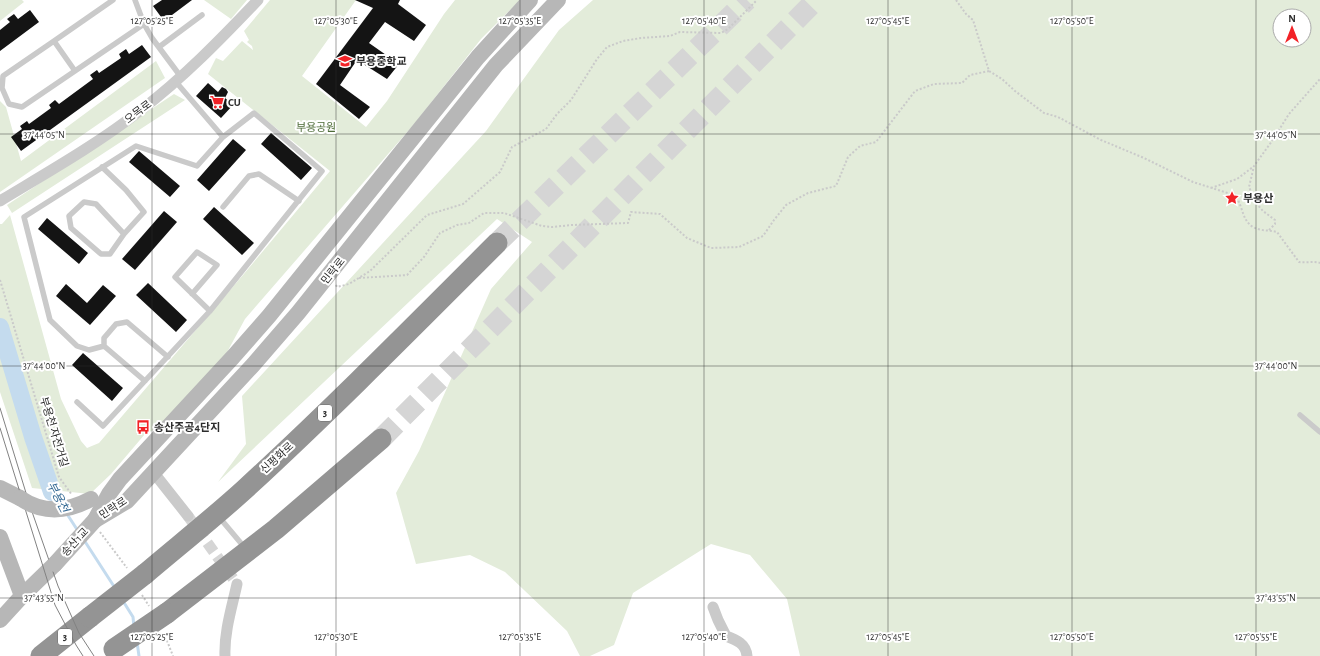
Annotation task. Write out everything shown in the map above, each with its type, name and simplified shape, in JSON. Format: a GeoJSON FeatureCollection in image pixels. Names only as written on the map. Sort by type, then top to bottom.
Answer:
{"type":"FeatureCollection","features":[{"type":"Feature","properties":{"kind":"highway","name":"신평화로"},"geometry":{"type":"LineString","coordinates":[[41,656],[138,580],[217,514],[336,402],[497,242]]}},
{"type":"Feature","properties":{"kind":"highway"},"geometry":{"type":"LineString","coordinates":[[109,653],[161,618],[276,530],[381,439]]}},
{"type":"Feature","properties":{"kind":"main road","name":"민락로"},"geometry":{"type":"LineString","coordinates":[[97,525],[109,494],[120,479],[269,316],[478,57],[530,0]]}},
{"type":"Feature","properties":{"kind":"main road","name":"민락로"},"geometry":{"type":"LineString","coordinates":[[97,525],[126,501],[154,473],[298,314],[496,65],[558,0]]}},
{"type":"Feature","properties":{"kind":"main road"},"geometry":{"type":"LineString","coordinates":[[0,488],[34,505],[56,510],[74,507],[91,499],[120,479]]}},
{"type":"Feature","properties":{"kind":"main road","name":"송산1교"},"geometry":{"type":"LineString","coordinates":[[22,596],[97,525]]}},
{"type":"Feature","properties":{"kind":"main road"},"geometry":{"type":"LineString","coordinates":[[0,537],[22,596],[0,620]]}},
{"type":"Feature","properties":{"kind":"street","name":"오목로"},"geometry":{"type":"LineString","coordinates":[[0,201],[91,146],[140,111],[178,80],[258,0]]}},
{"type":"Feature","properties":{"kind":"street"},"geometry":{"type":"LineString","coordinates":[[154,473],[188,516]]}},
{"type":"Feature","properties":{"kind":"street"},"geometry":{"type":"LineString","coordinates":[[225,656],[228,624],[237,584]]}},
{"type":"Feature","properties":{"kind":"street"},"geometry":{"type":"LineString","coordinates":[[714,607],[718,620],[726,636],[739,640],[747,650],[747,656]]}},
{"type":"Feature","properties":{"kind":"lane"},"geometry":{"type":"LineString","coordinates":[[113,0],[3,76],[2,88],[10,104],[22,107],[144,24]]}},
{"type":"Feature","properties":{"kind":"lane"},"geometry":{"type":"LineString","coordinates":[[136,0],[144,24],[178,80],[224,137]]}},
{"type":"Feature","properties":{"kind":"lane"},"geometry":{"type":"LineString","coordinates":[[159,47],[202,15]]}},
{"type":"Feature","properties":{"kind":"lane"},"geometry":{"type":"LineString","coordinates":[[54,41],[75,71]]}},
{"type":"Feature","properties":{"kind":"lane"},"geometry":{"type":"LineString","coordinates":[[77,402],[104,426],[210,311],[322,171],[254,113],[224,137],[197,166],[136,146],[24,217],[50,320],[77,346],[89,350],[104,346]]}},
{"type":"Feature","properties":{"kind":"lane"},"geometry":{"type":"LineString","coordinates":[[102,167],[126,190],[144,212],[124,234],[110,254],[101,254],[71,228],[69,216],[84,202],[96,204],[124,234]]}},
{"type":"Feature","properties":{"kind":"lane"},"geometry":{"type":"LineString","coordinates":[[222,207],[249,176],[259,174],[299,201]]}},
{"type":"Feature","properties":{"kind":"lane"},"geometry":{"type":"LineString","coordinates":[[192,294],[217,265],[198,252],[175,277],[192,294],[210,311]]}},
{"type":"Feature","properties":{"kind":"lane"},"geometry":{"type":"LineString","coordinates":[[145,381],[104,346],[104,338],[116,324],[127,322],[168,356]]}},
{"type":"Feature","properties":{"kind":"lane"},"geometry":{"type":"LineString","coordinates":[[1300,415],[1320,432]]}},
{"type":"Feature","properties":{"kind":"lane"},"geometry":{"type":"LineString","coordinates":[[217,514],[248,551]]}},
{"type":"Feature","properties":{"kind":"path"},"geometry":{"type":"LineString","coordinates":[[331,273],[337,287],[349,284],[370,271],[427,215],[463,204],[500,172],[512,146],[546,129],[556,114],[571,100],[597,58],[607,47],[622,41],[670,36],[680,32],[721,33],[728,29],[757,0]]}},
{"type":"Feature","properties":{"kind":"path"},"geometry":{"type":"LineString","coordinates":[[956,0],[966,14],[973,20],[989,71],[1002,79],[1044,113],[1058,117],[1100,140],[1144,158],[1192,182],[1210,189],[1234,195],[1237,198],[1244,217],[1250,225],[1254,228],[1277,232],[1299,262],[1307,264],[1316,262],[1320,263]]}},
{"type":"Feature","properties":{"kind":"path"},"geometry":{"type":"LineString","coordinates":[[360,278],[407,275],[424,257],[440,233],[457,225],[469,224],[484,213],[504,213],[542,226],[552,227],[628,223],[631,212],[660,214],[687,238],[711,248],[739,247],[763,236],[786,205],[808,193],[836,186],[848,157],[860,146],[876,142],[915,91],[934,84],[962,83],[970,75],[989,71]]}},
{"type":"Feature","properties":{"kind":"path"},"geometry":{"type":"LineString","coordinates":[[1210,189],[1237,179],[1254,166],[1289,114],[1320,79]]}},
{"type":"Feature","properties":{"kind":"path"},"geometry":{"type":"LineString","coordinates":[[1254,166],[1249,187],[1256,203],[1262,211],[1275,220],[1275,224],[1268,231]]}},
{"type":"Feature","properties":{"kind":"path","name":"부용천 자전거길"},"geometry":{"type":"LineString","coordinates":[[0,280],[59,477],[72,495]]}},
{"type":"Feature","properties":{"kind":"path"},"geometry":{"type":"LineString","coordinates":[[97,525],[138,580],[161,618],[173,656]]}},
{"type":"Feature","properties":{"kind":"green space"},"geometry":{"type":"Polygon","coordinates":[[[0,0],[22,0],[24,2],[0,21],[0,0]]]}},
{"type":"Feature","properties":{"kind":"green space"},"geometry":{"type":"Polygon","coordinates":[[[204,0],[247,0],[231,19],[204,0]]]}},
{"type":"Feature","properties":{"kind":"green space","name":"부용공원"},"geometry":{"type":"Polygon","coordinates":[[[270,0],[356,0],[302,76],[366,127],[387,101],[444,14],[455,0],[520,0],[481,39],[415,123],[245,319],[225,356],[162,426],[145,434],[111,474],[90,494],[32,488],[0,392],[0,224],[2,224],[10,215],[61,399],[81,441],[87,448],[99,443],[330,171],[208,74],[216,58],[223,61],[242,41],[253,50],[252,46],[247,42],[249,40],[244,31],[270,0]]]}},
{"type":"Feature","properties":{"kind":"green space"},"geometry":{"type":"Polygon","coordinates":[[[593,0],[1320,0],[1320,656],[800,656],[787,599],[750,555],[711,544],[633,593],[614,645],[590,656],[580,656],[567,631],[505,572],[470,555],[416,564],[396,493],[419,451],[491,289],[532,242],[497,219],[218,482],[246,444],[242,396],[486,131],[559,30],[593,0]]]}},
{"type":"Feature","properties":{"kind":"green space"},"geometry":{"type":"Polygon","coordinates":[[[156,61],[165,78],[0,192],[0,101],[6,107],[21,161],[156,61]]]}},
{"type":"Feature","properties":{"kind":"green space"},"geometry":{"type":"Polygon","coordinates":[[[174,94],[185,100],[12,213],[7,205],[174,94]]]}},
{"type":"Feature","properties":{"kind":"building"},"geometry":{"type":"Polygon","coordinates":[[[162,0],[192,0],[164,21],[153,6],[162,0]]]}},
{"type":"Feature","properties":{"kind":"building"},"geometry":{"type":"Polygon","coordinates":[[[355,0],[400,0],[398,4],[426,25],[414,41],[385,22],[369,43],[399,64],[387,79],[357,60],[340,85],[370,107],[359,119],[316,84],[373,8],[355,0]]]}},
{"type":"Feature","properties":{"kind":"building"},"geometry":{"type":"Polygon","coordinates":[[[30,10],[39,22],[0,51],[0,30],[10,22],[7,19],[14,14],[18,19],[30,10]]]}},
{"type":"Feature","properties":{"kind":"building"},"geometry":{"type":"Polygon","coordinates":[[[142,45],[151,57],[21,151],[11,137],[22,129],[20,126],[27,121],[29,124],[51,108],[49,105],[55,100],[59,104],[93,79],[90,75],[97,70],[99,73],[121,58],[119,54],[126,49],[129,54],[142,45]]]}},
{"type":"Feature","properties":{"kind":"building"},"geometry":{"type":"Polygon","coordinates":[[[208,83],[218,92],[222,87],[226,89],[228,92],[225,98],[233,105],[221,118],[196,96],[208,83]]]}},
{"type":"Feature","properties":{"kind":"building"},"geometry":{"type":"Polygon","coordinates":[[[271,133],[312,168],[301,180],[261,144],[271,133]]]}},
{"type":"Feature","properties":{"kind":"building"},"geometry":{"type":"Polygon","coordinates":[[[233,139],[246,150],[209,191],[197,180],[233,139]]]}},
{"type":"Feature","properties":{"kind":"building"},"geometry":{"type":"Polygon","coordinates":[[[139,151],[180,186],[170,197],[129,162],[139,151]]]}},
{"type":"Feature","properties":{"kind":"building"},"geometry":{"type":"Polygon","coordinates":[[[214,207],[254,243],[242,255],[203,219],[214,207]]]}},
{"type":"Feature","properties":{"kind":"building"},"geometry":{"type":"Polygon","coordinates":[[[164,211],[177,222],[135,270],[122,259],[164,211]]]}},
{"type":"Feature","properties":{"kind":"building"},"geometry":{"type":"Polygon","coordinates":[[[47,218],[88,253],[79,264],[38,229],[47,218]]]}},
{"type":"Feature","properties":{"kind":"building"},"geometry":{"type":"Polygon","coordinates":[[[148,283],[187,320],[176,332],[136,295],[148,283]]]}},
{"type":"Feature","properties":{"kind":"building"},"geometry":{"type":"Polygon","coordinates":[[[66,284],[87,303],[103,285],[116,296],[90,325],[56,296],[66,284]]]}},
{"type":"Feature","properties":{"kind":"building"},"geometry":{"type":"Polygon","coordinates":[[[83,353],[123,388],[112,401],[72,365],[83,353]]]}},
{"type":"Feature","properties":{"kind":"waterway","name":"부용천"},"geometry":{"type":"LineString","coordinates":[[0,327],[33,437],[52,492]]}},
{"type":"Feature","properties":{"kind":"waterway","name":"부용천"},"geometry":{"type":"LineString","coordinates":[[52,492],[60,504]]}},
{"type":"Feature","properties":{"kind":"waterway","name":"부용천"},"geometry":{"type":"LineString","coordinates":[[67,514],[78,531]]}},
{"type":"Feature","properties":{"kind":"waterway","name":"부용천"},"geometry":{"type":"LineString","coordinates":[[84,540],[115,588]]}},
{"type":"Feature","properties":{"kind":"waterway","name":"부용천"},"geometry":{"type":"LineString","coordinates":[[123,601],[133,617],[134,627]]}},
{"type":"Feature","properties":{"kind":"waterway","name":"부용천"},"geometry":{"type":"LineString","coordinates":[[137,642],[139,656]]}},
{"type":"Feature","properties":{"kind":"tunnel"},"geometry":{"type":"LineString","coordinates":[[497,243],[747,0]]}},
{"type":"Feature","properties":{"kind":"tunnel"},"geometry":{"type":"LineString","coordinates":[[381,439],[816,0]]}},
{"type":"Feature","properties":{"kind":"tunnel"},"geometry":{"type":"LineString","coordinates":[[188,516],[237,584]]}},
{"type":"Feature","properties":{"kind":"tram line"},"geometry":{"type":"LineString","coordinates":[[0,408],[30,506],[58,586],[79,633],[94,656]]}},
{"type":"Feature","properties":{"kind":"tram line"},"geometry":{"type":"LineString","coordinates":[[0,428],[55,605],[83,656]]}},
{"type":"Feature","properties":{"kind":"place","name":"부용중학교"},"geometry":{"type":"Point","coordinates":[345,61]}},
{"type":"Feature","properties":{"kind":"place","name":"CU"},"geometry":{"type":"Point","coordinates":[217,102]}},
{"type":"Feature","properties":{"kind":"place","name":"부용산"},"geometry":{"type":"Point","coordinates":[1232,198]}},
{"type":"Feature","properties":{"kind":"place","name":"송산주공4단지"},"geometry":{"type":"Point","coordinates":[143,427]}}]}
